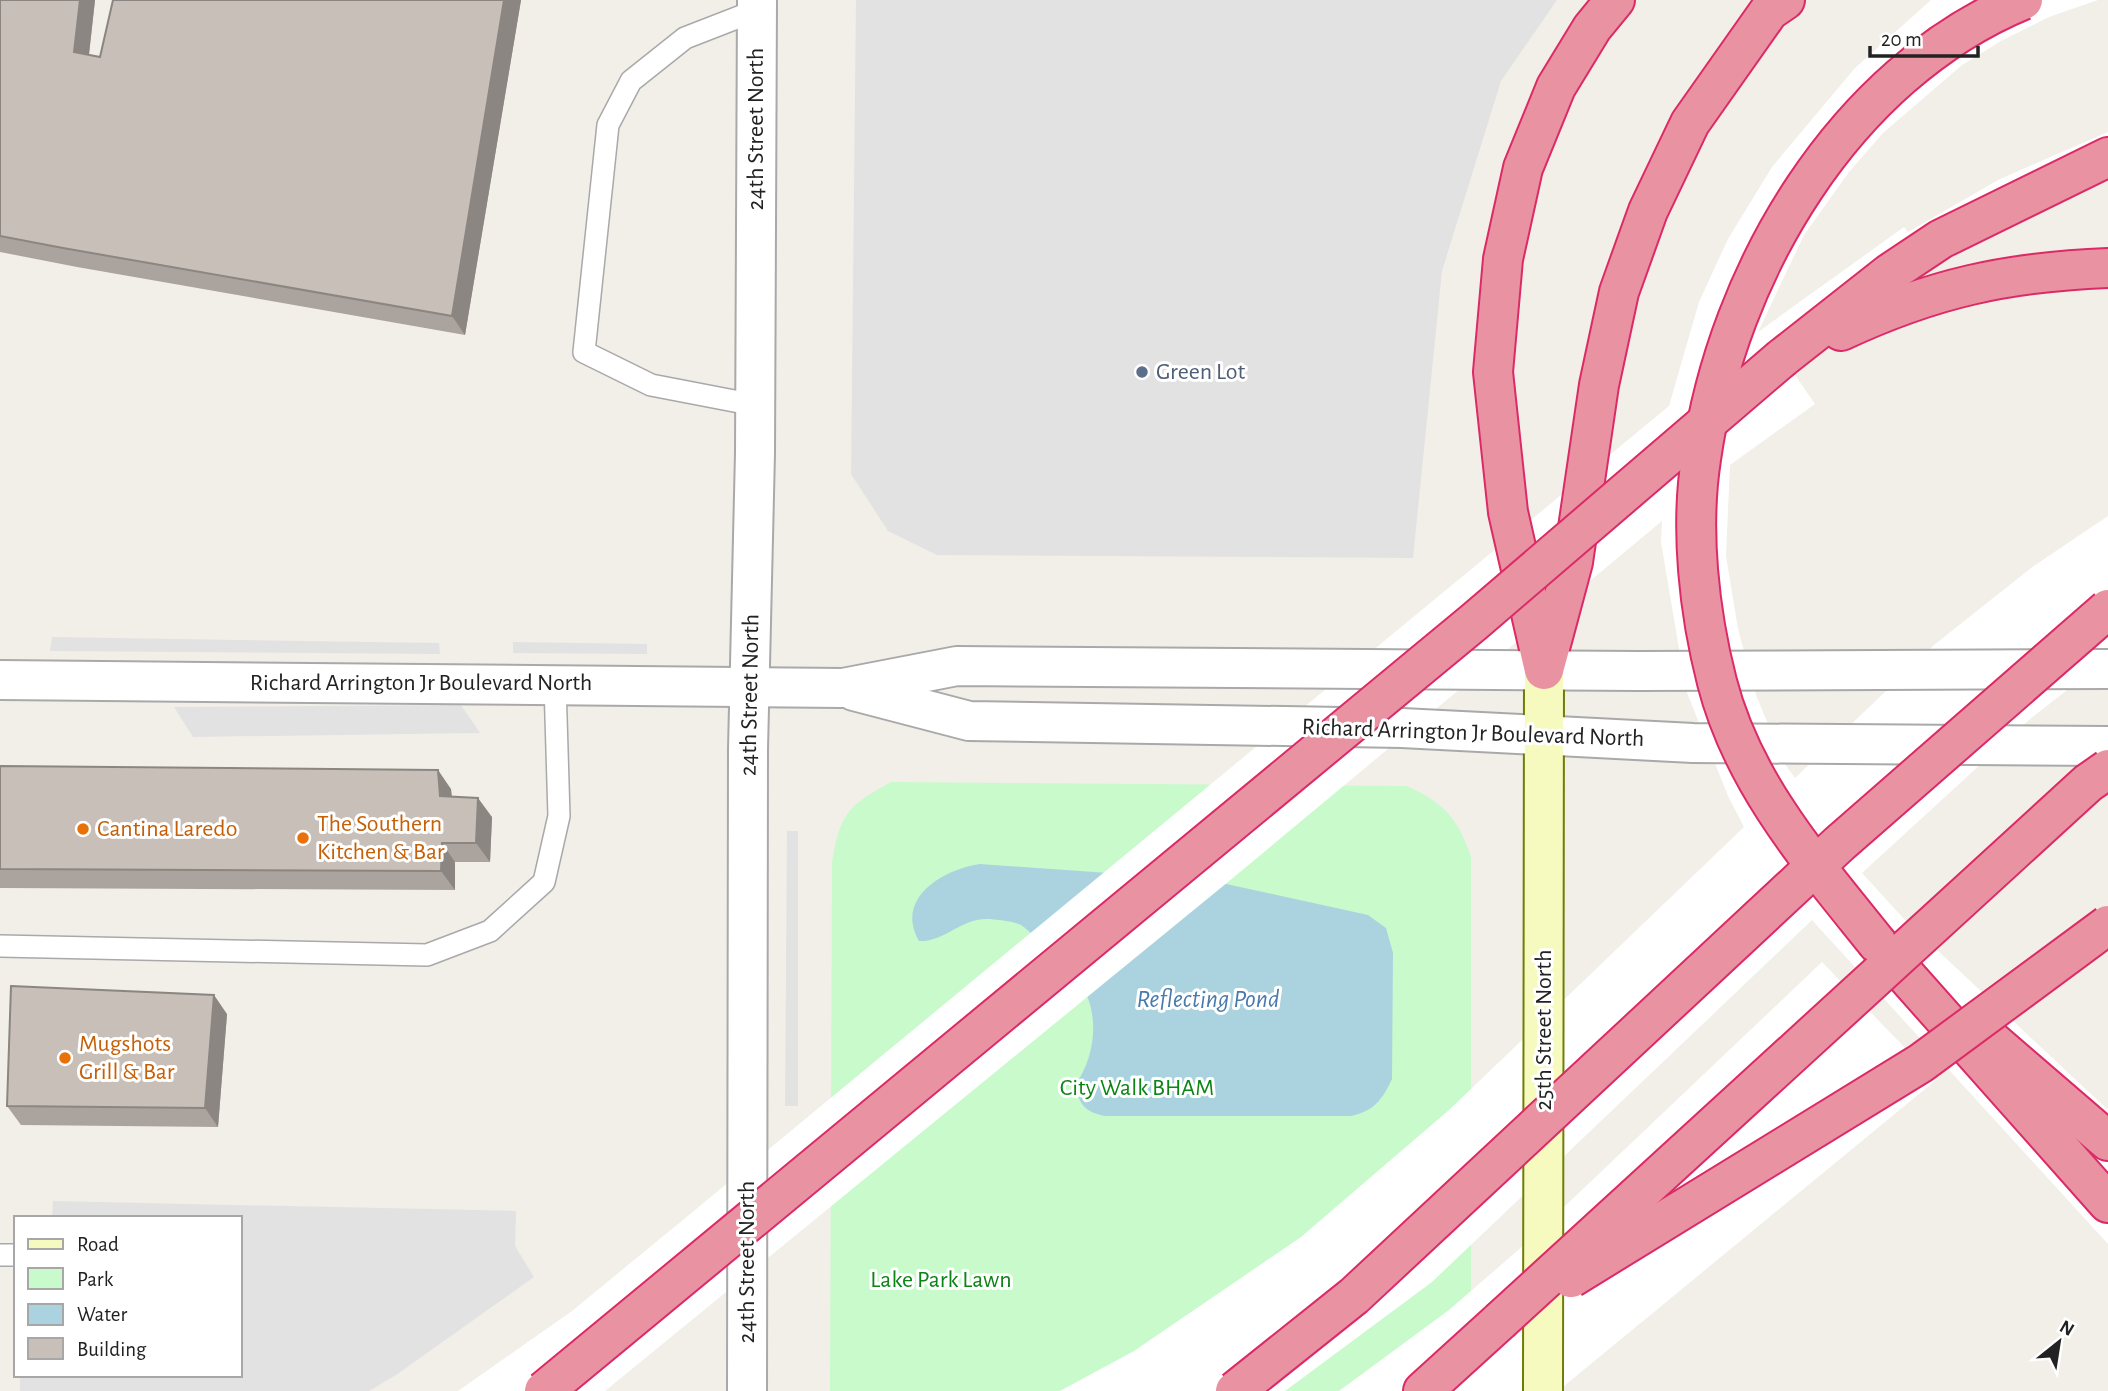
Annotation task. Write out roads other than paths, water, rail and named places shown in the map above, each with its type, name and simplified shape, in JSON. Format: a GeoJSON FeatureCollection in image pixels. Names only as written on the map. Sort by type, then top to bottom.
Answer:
{"type":"FeatureCollection","features":[{"type":"Feature","properties":{"kind":"highway"},"geometry":{"type":"LineString","coordinates":[[1544,670],[1507,512],[1493,372],[1503,259],[1523,168],[1556,87],[1592,28],[1615,0]]}},
{"type":"Feature","properties":{"kind":"highway"},"geometry":{"type":"LineString","coordinates":[[1544,670],[1573,562],[1599,384],[1616,306],[1648,211],[1690,123],[1769,11],[1785,0]]}},
{"type":"Feature","properties":{"kind":"highway"},"geometry":{"type":"LineString","coordinates":[[2023,0],[1987,15],[1919,63],[1863,112],[1814,171],[1771,239],[1742,303],[1719,373],[1700,459],[1697,528],[1702,600],[1717,683],[1735,733],[1782,824],[1877,943],[2108,1203]]}},
{"type":"Feature","properties":{"kind":"highway"},"geometry":{"type":"LineString","coordinates":[[544,1391],[1474,622],[1782,358],[1890,273],[1941,239],[2108,157]]}},
{"type":"Feature","properties":{"kind":"highway"},"geometry":{"type":"LineString","coordinates":[[1782,358],[1898,304],[1983,280],[2042,271],[2108,268]]}},
{"type":"Feature","properties":{"kind":"highway"},"geometry":{"type":"LineString","coordinates":[[1234,1391],[1354,1296],[1839,844],[2108,608]]}},
{"type":"Feature","properties":{"kind":"highway"},"geometry":{"type":"LineString","coordinates":[[1423,1391],[2088,783],[2108,769]]}},
{"type":"Feature","properties":{"kind":"highway"},"geometry":{"type":"LineString","coordinates":[[1500,1321],[1921,1063],[2108,925]]}},
{"type":"Feature","properties":{"kind":"highway"},"geometry":{"type":"LineString","coordinates":[[1877,943],[2108,1141]]}},
{"type":"Feature","properties":{"kind":"main road","name":"25th Street North"},"geometry":{"type":"LineString","coordinates":[[1544,670],[1544,1391]]}},
{"type":"Feature","properties":{"kind":"street","name":"24th Street North"},"geometry":{"type":"LineString","coordinates":[[747,1391],[757,5]]}},
{"type":"Feature","properties":{"kind":"street","name":"Richard Arrington Jr Boulevard North"},"geometry":{"type":"LineString","coordinates":[[0,681],[843,688],[957,666],[1544,670],[2108,669]]}},
{"type":"Feature","properties":{"kind":"street","name":"Richard Arrington Jr Boulevard North"},"geometry":{"type":"LineString","coordinates":[[843,688],[969,721],[1402,727],[1693,743],[2108,746]]}},
{"type":"Feature","properties":{"kind":"lane"},"geometry":{"type":"LineString","coordinates":[[755,405],[651,385],[584,352],[608,125],[631,81],[685,38],[757,5]]}},
{"type":"Feature","properties":{"kind":"lane"},"geometry":{"type":"LineString","coordinates":[[0,946],[427,955],[490,931],[544,882],[559,816],[555,684]]}},
{"type":"Feature","properties":{"kind":"water","name":"Reflecting Pond"},"geometry":{"type":"Polygon","coordinates":[[[980,864],[1208,880],[1368,915],[1386,928],[1393,953],[1392,1079],[1381,1099],[1371,1108],[1351,1116],[1105,1116],[1092,1112],[1081,1102],[1076,1084],[1090,1055],[1092,1044],[1093,1022],[1089,1001],[1069,972],[1038,939],[1021,925],[979,919],[937,938],[919,941],[913,926],[913,912],[918,899],[938,879],[980,864]]]}},
{"type":"Feature","properties":{"kind":"place","name":"Green Lot"},"geometry":{"type":"Point","coordinates":[1142,372]}},
{"type":"Feature","properties":{"kind":"place","name":"Cantina Laredo"},"geometry":{"type":"Point","coordinates":[83,829]}},
{"type":"Feature","properties":{"kind":"place","name":"The Southern Kitchen & Bar"},"geometry":{"type":"Point","coordinates":[303,838]}},
{"type":"Feature","properties":{"kind":"place","name":"Mugshots Grill & Bar"},"geometry":{"type":"Point","coordinates":[65,1058]}},
{"type":"Feature","properties":{"kind":"park label","name":"City Walk BHAM"},"geometry":{"type":"Point","coordinates":[1137,1088]}},
{"type":"Feature","properties":{"kind":"park label","name":"Lake Park Lawn"},"geometry":{"type":"Point","coordinates":[941,1280]}}]}
